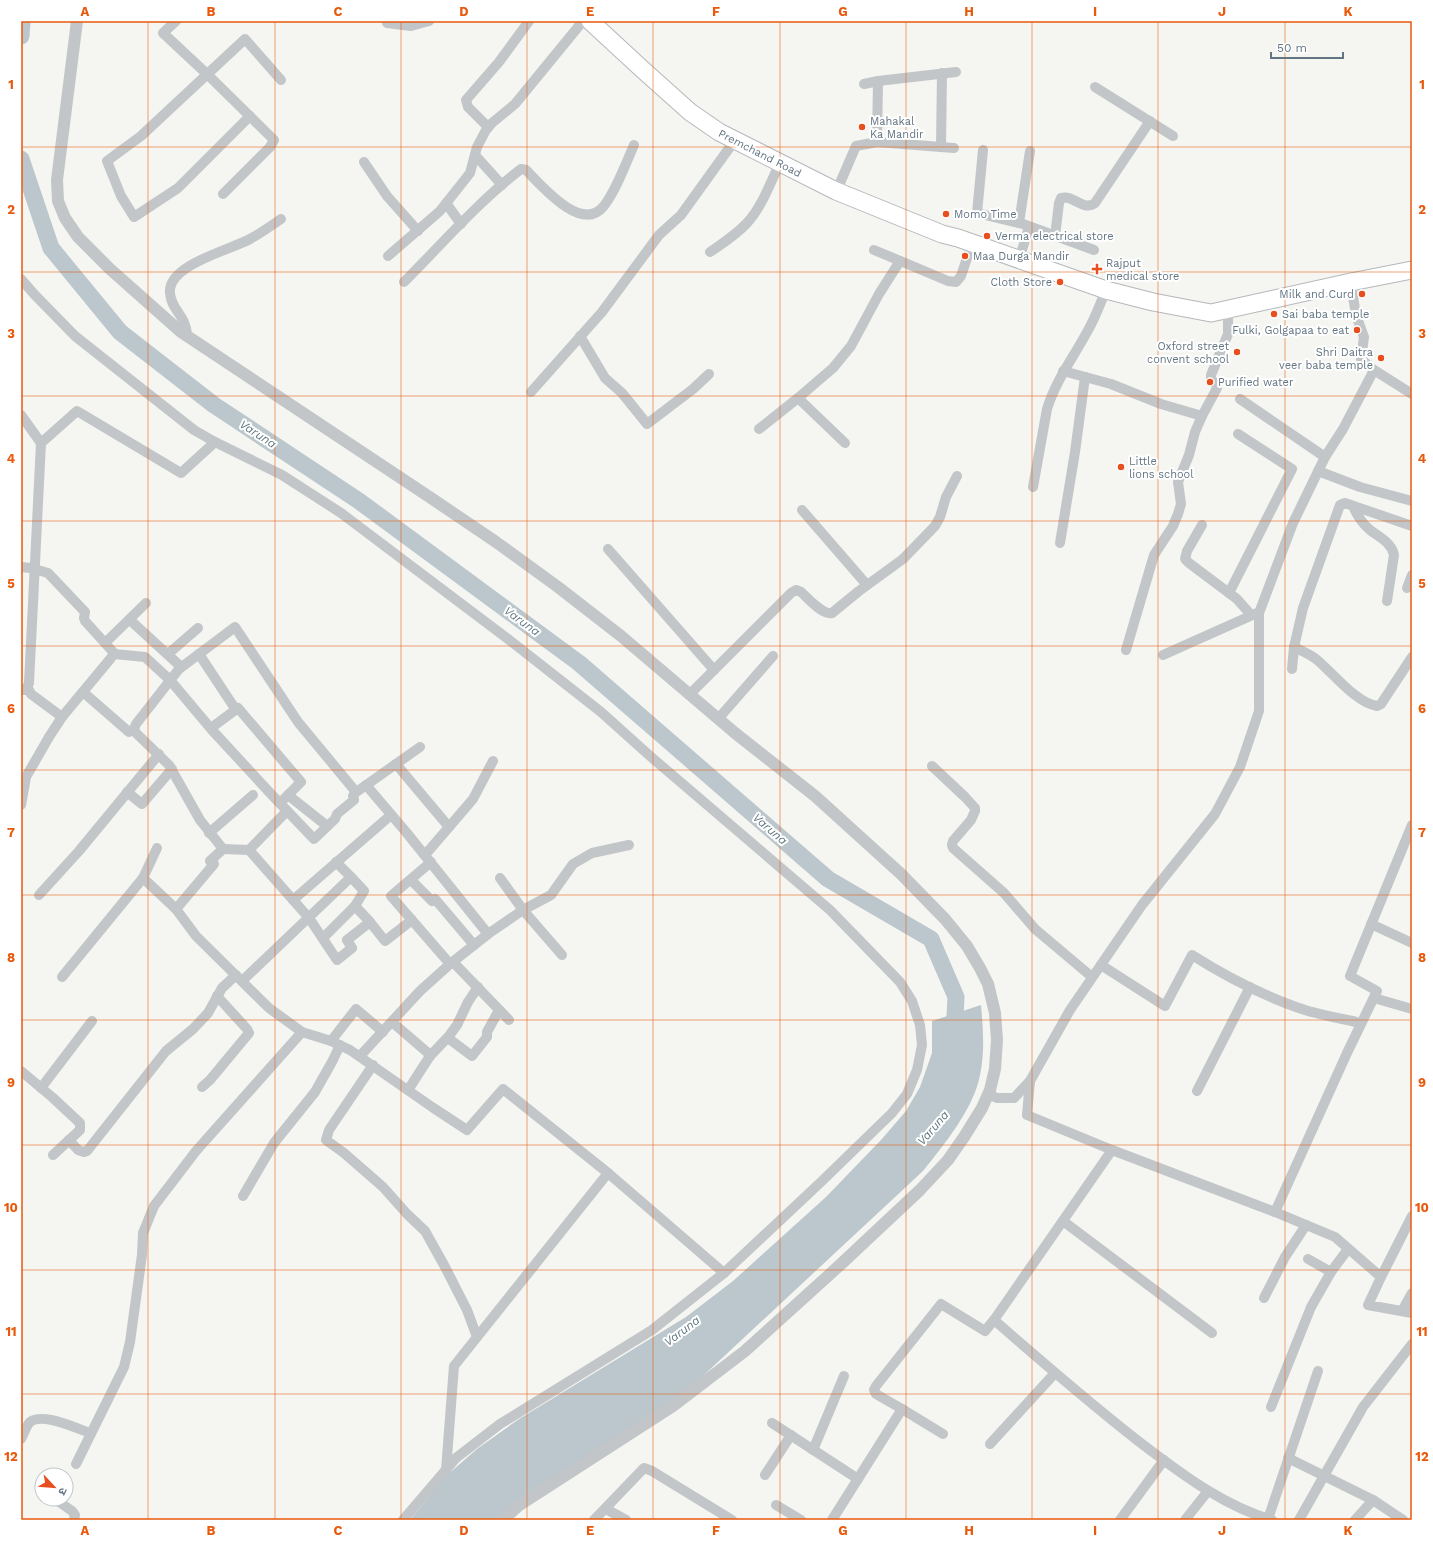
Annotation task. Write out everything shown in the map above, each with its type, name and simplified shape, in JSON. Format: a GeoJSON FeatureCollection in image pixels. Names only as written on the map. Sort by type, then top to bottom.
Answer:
{"type":"FeatureCollection","features":[{"type":"Feature","properties":{"kind":"highway","name":"Premchand Road"},"geometry":{"type":"LineString","coordinates":[[590,21],[690,112],[719,132],[836,191],[942,234],[965,240],[1106,290],[1187,309],[1211,313],[1412,263]]}},
{"type":"Feature","properties":{"kind":"highway","name":"Premchand Road"},"geometry":{"type":"LineString","coordinates":[[606,21],[653,68],[710,115],[752,139],[840,183],[943,225],[965,240]]}},
{"type":"Feature","properties":{"kind":"highway","name":"Premchand Road"},"geometry":{"type":"LineString","coordinates":[[1187,309],[1350,279],[1412,270]]}},
{"type":"Feature","properties":{"kind":"street"},"geometry":{"type":"LineString","coordinates":[[77,21],[57,180],[58,201],[65,218],[78,237],[110,269],[187,335],[503,547],[621,636],[718,719],[815,796],[901,874],[945,919],[967,946],[988,984],[995,1013],[995,1069],[988,1094],[982,1108],[948,1160],[920,1190],[745,1351],[673,1406],[518,1506],[503,1520]]}},
{"type":"Feature","properties":{"kind":"street"},"geometry":{"type":"LineString","coordinates":[[176,21],[163,33],[274,140],[270,147],[223,194]]}},
{"type":"Feature","properties":{"kind":"street"},"geometry":{"type":"LineString","coordinates":[[387,23],[411,26],[429,21]]}},
{"type":"Feature","properties":{"kind":"street"},"geometry":{"type":"LineString","coordinates":[[488,127],[466,104],[466,100],[499,62],[529,21]]}},
{"type":"Feature","properties":{"kind":"street"},"geometry":{"type":"LineString","coordinates":[[388,256],[434,217],[446,203],[470,173],[481,137],[488,127],[515,104],[583,21]]}},
{"type":"Feature","properties":{"kind":"street"},"geometry":{"type":"LineString","coordinates":[[250,116],[178,188],[134,217],[121,196],[107,161],[141,136],[245,39],[281,80]]}},
{"type":"Feature","properties":{"kind":"street"},"geometry":{"type":"LineString","coordinates":[[864,84],[878,80],[956,72]]}},
{"type":"Feature","properties":{"kind":"street"},"geometry":{"type":"LineString","coordinates":[[941,147],[942,74]]}},
{"type":"Feature","properties":{"kind":"street"},"geometry":{"type":"LineString","coordinates":[[877,142],[878,80]]}},
{"type":"Feature","properties":{"kind":"street"},"geometry":{"type":"LineString","coordinates":[[1095,87],[1173,136]]}},
{"type":"Feature","properties":{"kind":"street"},"geometry":{"type":"LineString","coordinates":[[1055,236],[1061,198],[1066,197],[1086,206],[1095,204],[1150,121]]}},
{"type":"Feature","properties":{"kind":"street"},"geometry":{"type":"LineString","coordinates":[[531,392],[602,312],[659,235],[681,215],[735,140]]}},
{"type":"Feature","properties":{"kind":"street"},"geometry":{"type":"LineString","coordinates":[[840,183],[856,146],[877,142],[954,148]]}},
{"type":"Feature","properties":{"kind":"street"},"geometry":{"type":"LineString","coordinates":[[404,282],[461,224],[521,169],[524,169],[559,202],[580,213],[593,214],[602,208],[607,202],[634,145]]}},
{"type":"Feature","properties":{"kind":"street"},"geometry":{"type":"LineString","coordinates":[[983,150],[977,213],[1019,223],[1094,250]]}},
{"type":"Feature","properties":{"kind":"street"},"geometry":{"type":"LineString","coordinates":[[1019,223],[1030,151]]}},
{"type":"Feature","properties":{"kind":"street"},"geometry":{"type":"LineString","coordinates":[[475,155],[502,185]]}},
{"type":"Feature","properties":{"kind":"street"},"geometry":{"type":"LineString","coordinates":[[364,162],[387,196],[418,231]]}},
{"type":"Feature","properties":{"kind":"street"},"geometry":{"type":"LineString","coordinates":[[710,252],[740,230],[756,212],[780,163]]}},
{"type":"Feature","properties":{"kind":"street"},"geometry":{"type":"LineString","coordinates":[[446,203],[461,224]]}},
{"type":"Feature","properties":{"kind":"street"},"geometry":{"type":"LineString","coordinates":[[187,335],[186,324],[175,308],[170,294],[170,288],[177,276],[200,261],[250,239],[281,219]]}},
{"type":"Feature","properties":{"kind":"street"},"geometry":{"type":"LineString","coordinates":[[1019,260],[1029,227]]}},
{"type":"Feature","properties":{"kind":"street"},"geometry":{"type":"LineString","coordinates":[[874,250],[948,281],[956,282],[961,276],[965,240]]}},
{"type":"Feature","properties":{"kind":"street"},"geometry":{"type":"LineString","coordinates":[[759,430],[833,368],[851,346],[879,294],[900,261]]}},
{"type":"Feature","properties":{"kind":"street"},"geometry":{"type":"LineString","coordinates":[[21,279],[75,336],[194,430],[282,475],[341,513],[502,634],[601,712],[650,756],[830,910],[900,982],[912,1001],[920,1025],[922,1045],[917,1070],[907,1094],[892,1113],[724,1273],[652,1330],[500,1424],[456,1458],[403,1520]]}},
{"type":"Feature","properties":{"kind":"street"},"geometry":{"type":"LineString","coordinates":[[1350,279],[1356,316],[1364,337],[1360,359],[1374,370],[1412,394]]}},
{"type":"Feature","properties":{"kind":"street"},"geometry":{"type":"LineString","coordinates":[[1033,487],[1047,408],[1054,387],[1090,328],[1106,290]]}},
{"type":"Feature","properties":{"kind":"street"},"geometry":{"type":"LineString","coordinates":[[1126,650],[1154,555],[1173,526],[1178,514],[1181,504],[1178,482],[1189,455],[1195,432],[1217,388],[1210,375],[1228,334],[1228,310]]}},
{"type":"Feature","properties":{"kind":"street"},"geometry":{"type":"LineString","coordinates":[[580,336],[606,378],[622,393],[647,424],[693,389],[709,374]]}},
{"type":"Feature","properties":{"kind":"street"},"geometry":{"type":"LineString","coordinates":[[988,1094],[997,1098],[1014,1098],[1030,1081],[1064,1020],[1092,977],[1142,905],[1215,814],[1240,767],[1259,711],[1255,614],[1293,523],[1318,471],[1343,429],[1374,370]]}},
{"type":"Feature","properties":{"kind":"street"},"geometry":{"type":"LineString","coordinates":[[1063,371],[1111,384],[1161,404],[1202,416]]}},
{"type":"Feature","properties":{"kind":"street"},"geometry":{"type":"LineString","coordinates":[[1060,543],[1075,452],[1085,377]]}},
{"type":"Feature","properties":{"kind":"street"},"geometry":{"type":"LineString","coordinates":[[798,398],[845,443]]}},
{"type":"Feature","properties":{"kind":"street"},"geometry":{"type":"LineString","coordinates":[[1240,399],[1325,457]]}},
{"type":"Feature","properties":{"kind":"street"},"geometry":{"type":"LineString","coordinates":[[41,443],[78,411],[181,473],[215,442]]}},
{"type":"Feature","properties":{"kind":"street"},"geometry":{"type":"LineString","coordinates":[[21,415],[41,443],[33,593],[32,645],[24,689],[62,717]]}},
{"type":"Feature","properties":{"kind":"street"},"geometry":{"type":"LineString","coordinates":[[1229,593],[1292,469],[1238,434]]}},
{"type":"Feature","properties":{"kind":"street"},"geometry":{"type":"LineString","coordinates":[[1318,471],[1360,487],[1412,500]]}},
{"type":"Feature","properties":{"kind":"street"},"geometry":{"type":"LineString","coordinates":[[689,695],[796,590],[801,592],[822,611],[829,614],[836,611],[866,585],[903,558],[935,526],[940,516],[946,496],[957,476]]}},
{"type":"Feature","properties":{"kind":"street"},"geometry":{"type":"LineString","coordinates":[[1292,669],[1294,647],[1308,592],[1340,505],[1343,503],[1412,526]]}},
{"type":"Feature","properties":{"kind":"street"},"geometry":{"type":"LineString","coordinates":[[1353,506],[1361,520],[1370,530],[1390,545],[1393,551],[1394,555],[1387,601]]}},
{"type":"Feature","properties":{"kind":"street"},"geometry":{"type":"LineString","coordinates":[[802,510],[866,585]]}},
{"type":"Feature","properties":{"kind":"street"},"geometry":{"type":"LineString","coordinates":[[1202,525],[1186,551],[1185,558],[1190,564],[1255,614]]}},
{"type":"Feature","properties":{"kind":"street"},"geometry":{"type":"LineString","coordinates":[[608,549],[714,670]]}},
{"type":"Feature","properties":{"kind":"street"},"geometry":{"type":"LineString","coordinates":[[21,567],[48,573],[85,612],[85,621],[114,651],[114,654]]}},
{"type":"Feature","properties":{"kind":"street"},"geometry":{"type":"LineString","coordinates":[[1407,588],[1412,575]]}},
{"type":"Feature","properties":{"kind":"street"},"geometry":{"type":"LineString","coordinates":[[106,642],[146,604]]}},
{"type":"Feature","properties":{"kind":"street"},"geometry":{"type":"LineString","coordinates":[[1163,655],[1255,614]]}},
{"type":"Feature","properties":{"kind":"street"},"geometry":{"type":"LineString","coordinates":[[130,620],[168,654],[179,665],[179,669]]}},
{"type":"Feature","properties":{"kind":"street"},"geometry":{"type":"LineString","coordinates":[[83,692],[129,732],[134,729],[136,724],[179,669],[235,627],[298,722],[356,792]]}},
{"type":"Feature","properties":{"kind":"street"},"geometry":{"type":"LineString","coordinates":[[168,654],[198,628]]}},
{"type":"Feature","properties":{"kind":"street"},"geometry":{"type":"LineString","coordinates":[[1294,647],[1315,658],[1356,695],[1372,705],[1377,706],[1381,704],[1412,657]]}},
{"type":"Feature","properties":{"kind":"street"},"geometry":{"type":"LineString","coordinates":[[114,654],[145,657],[170,680],[211,728],[314,839],[335,819],[337,814],[354,800],[354,795],[356,792],[420,747]]}},
{"type":"Feature","properties":{"kind":"street"},"geometry":{"type":"LineString","coordinates":[[21,801],[26,777],[62,717],[114,654]]}},
{"type":"Feature","properties":{"kind":"street"},"geometry":{"type":"LineString","coordinates":[[199,654],[236,710]]}},
{"type":"Feature","properties":{"kind":"street"},"geometry":{"type":"LineString","coordinates":[[718,719],[774,656]]}},
{"type":"Feature","properties":{"kind":"street"},"geometry":{"type":"LineString","coordinates":[[211,728],[238,708],[300,782],[280,803]]}},
{"type":"Feature","properties":{"kind":"street"},"geometry":{"type":"LineString","coordinates":[[134,729],[136,733],[172,769],[193,810],[223,850]]}},
{"type":"Feature","properties":{"kind":"street"},"geometry":{"type":"LineString","coordinates":[[39,894],[79,851],[158,754]]}},
{"type":"Feature","properties":{"kind":"street"},"geometry":{"type":"LineString","coordinates":[[493,761],[473,799],[449,827],[428,859],[411,880],[391,896],[452,963],[478,987],[509,1020]]}},
{"type":"Feature","properties":{"kind":"street"},"geometry":{"type":"LineString","coordinates":[[396,764],[449,827]]}},
{"type":"Feature","properties":{"kind":"street"},"geometry":{"type":"LineString","coordinates":[[932,766],[966,797],[975,808],[971,820],[953,841],[953,848],[1004,893],[1035,929],[1092,977]]}},
{"type":"Feature","properties":{"kind":"street"},"geometry":{"type":"LineString","coordinates":[[127,792],[142,804],[172,769]]}},
{"type":"Feature","properties":{"kind":"street"},"geometry":{"type":"LineString","coordinates":[[366,786],[428,859],[488,934]]}},
{"type":"Feature","properties":{"kind":"street"},"geometry":{"type":"LineString","coordinates":[[209,833],[253,795]]}},
{"type":"Feature","properties":{"kind":"street"},"geometry":{"type":"LineString","coordinates":[[288,795],[327,826]]}},
{"type":"Feature","properties":{"kind":"street"},"geometry":{"type":"LineString","coordinates":[[176,910],[214,864],[210,862],[223,850],[249,850],[287,811]]}},
{"type":"Feature","properties":{"kind":"street"},"geometry":{"type":"LineString","coordinates":[[293,900],[391,815]]}},
{"type":"Feature","properties":{"kind":"street"},"geometry":{"type":"LineString","coordinates":[[1275,1212],[1377,991],[1350,976],[1412,825]]}},
{"type":"Feature","properties":{"kind":"street"},"geometry":{"type":"LineString","coordinates":[[360,1056],[420,991],[488,934],[523,910],[551,895],[574,864],[592,853],[629,845]]}},
{"type":"Feature","properties":{"kind":"street"},"geometry":{"type":"LineString","coordinates":[[62,977],[143,878],[157,848]]}},
{"type":"Feature","properties":{"kind":"street"},"geometry":{"type":"LineString","coordinates":[[249,850],[309,918],[337,960],[352,948],[347,940],[370,922]]}},
{"type":"Feature","properties":{"kind":"street"},"geometry":{"type":"LineString","coordinates":[[323,938],[355,906],[364,891],[336,862]]}},
{"type":"Feature","properties":{"kind":"street"},"geometry":{"type":"LineString","coordinates":[[69,1140],[78,1150],[84,1152],[87,1151],[166,1051],[208,1013],[222,988],[239,978],[309,918],[351,877]]}},
{"type":"Feature","properties":{"kind":"street"},"geometry":{"type":"LineString","coordinates":[[143,878],[176,910],[196,936],[269,1008],[302,1032],[336,1043],[360,1056],[467,1130],[502,1089],[608,1173],[724,1273]]}},
{"type":"Feature","properties":{"kind":"street"},"geometry":{"type":"LineString","coordinates":[[500,878],[523,910],[562,955]]}},
{"type":"Feature","properties":{"kind":"street"},"geometry":{"type":"LineString","coordinates":[[411,880],[432,901],[435,899],[474,945]]}},
{"type":"Feature","properties":{"kind":"street"},"geometry":{"type":"LineString","coordinates":[[355,906],[385,941],[412,920]]}},
{"type":"Feature","properties":{"kind":"street"},"geometry":{"type":"LineString","coordinates":[[1371,924],[1412,943]]}},
{"type":"Feature","properties":{"kind":"street"},"geometry":{"type":"LineString","coordinates":[[1101,965],[1164,1006],[1192,954],[1208,965],[1250,987],[1297,1008],[1361,1023]]}},
{"type":"Feature","properties":{"kind":"street"},"geometry":{"type":"LineString","coordinates":[[408,1090],[430,1056],[448,1038],[457,1025],[468,1002],[478,987]]}},
{"type":"Feature","properties":{"kind":"street"},"geometry":{"type":"LineString","coordinates":[[1197,1091],[1250,987]]}},
{"type":"Feature","properties":{"kind":"street"},"geometry":{"type":"LineString","coordinates":[[202,1087],[210,1080],[249,1033],[217,996]]}},
{"type":"Feature","properties":{"kind":"street"},"geometry":{"type":"LineString","coordinates":[[1374,998],[1412,1009]]}},
{"type":"Feature","properties":{"kind":"street"},"geometry":{"type":"LineString","coordinates":[[244,1196],[274,1143],[315,1092],[334,1060],[336,1043],[356,1009],[382,1032]]}},
{"type":"Feature","properties":{"kind":"street"},"geometry":{"type":"LineString","coordinates":[[448,1038],[472,1056],[488,1037],[487,1032],[500,1010]]}},
{"type":"Feature","properties":{"kind":"street"},"geometry":{"type":"LineString","coordinates":[[41,1088],[92,1021]]}},
{"type":"Feature","properties":{"kind":"street"},"geometry":{"type":"LineString","coordinates":[[392,1022],[428,1052],[430,1056]]}},
{"type":"Feature","properties":{"kind":"street"},"geometry":{"type":"LineString","coordinates":[[76,1464],[124,1367],[130,1342],[142,1255],[143,1233],[154,1206],[196,1151],[302,1032]]}},
{"type":"Feature","properties":{"kind":"street"},"geometry":{"type":"LineString","coordinates":[[373,1065],[329,1130],[326,1140],[344,1153],[383,1187],[407,1214],[425,1231],[467,1310],[477,1337]]}},
{"type":"Feature","properties":{"kind":"street"},"geometry":{"type":"LineString","coordinates":[[21,1071],[80,1123],[80,1130],[53,1155]]}},
{"type":"Feature","properties":{"kind":"street"},"geometry":{"type":"LineString","coordinates":[[1030,1081],[1027,1115],[1112,1150],[1275,1212],[1335,1237],[1381,1277]]}},
{"type":"Feature","properties":{"kind":"street"},"geometry":{"type":"LineString","coordinates":[[944,1434],[876,1394],[874,1390],[876,1386],[941,1304],[985,1331],[1112,1150]]}},
{"type":"Feature","properties":{"kind":"street"},"geometry":{"type":"LineString","coordinates":[[446,1470],[454,1366],[608,1173]]}},
{"type":"Feature","properties":{"kind":"street"},"geometry":{"type":"LineString","coordinates":[[1412,1216],[1368,1305],[1407,1312],[1412,1293]]}},
{"type":"Feature","properties":{"kind":"street"},"geometry":{"type":"LineString","coordinates":[[1063,1221],[1212,1333]]}},
{"type":"Feature","properties":{"kind":"street"},"geometry":{"type":"LineString","coordinates":[[1264,1298],[1285,1257],[1306,1225]]}},
{"type":"Feature","properties":{"kind":"street"},"geometry":{"type":"LineString","coordinates":[[1271,1407],[1311,1308],[1331,1272],[1348,1249]]}},
{"type":"Feature","properties":{"kind":"street"},"geometry":{"type":"LineString","coordinates":[[1308,1259],[1331,1272]]}},
{"type":"Feature","properties":{"kind":"street"},"geometry":{"type":"LineString","coordinates":[[994,1320],[1115,1424],[1208,1491],[1248,1516],[1270,1519],[1288,1458],[1318,1371]]}},
{"type":"Feature","properties":{"kind":"street"},"geometry":{"type":"LineString","coordinates":[[1299,1520],[1363,1407],[1412,1344]]}},
{"type":"Feature","properties":{"kind":"street"},"geometry":{"type":"LineString","coordinates":[[990,1444],[1055,1373]]}},
{"type":"Feature","properties":{"kind":"street"},"geometry":{"type":"LineString","coordinates":[[813,1450],[844,1376]]}},
{"type":"Feature","properties":{"kind":"street"},"geometry":{"type":"LineString","coordinates":[[832,1520],[902,1409]]}},
{"type":"Feature","properties":{"kind":"street"},"geometry":{"type":"LineString","coordinates":[[21,1439],[31,1421],[38,1419],[49,1419],[91,1433]]}},
{"type":"Feature","properties":{"kind":"street"},"geometry":{"type":"LineString","coordinates":[[772,1423],[858,1479]]}},
{"type":"Feature","properties":{"kind":"street"},"geometry":{"type":"LineString","coordinates":[[765,1475],[791,1435]]}},
{"type":"Feature","properties":{"kind":"street"},"geometry":{"type":"LineString","coordinates":[[1288,1458],[1373,1500],[1404,1520]]}},
{"type":"Feature","properties":{"kind":"street"},"geometry":{"type":"LineString","coordinates":[[1120,1520],[1164,1460]]}},
{"type":"Feature","properties":{"kind":"street"},"geometry":{"type":"LineString","coordinates":[[594,1520],[642,1470],[647,1468],[732,1520]]}},
{"type":"Feature","properties":{"kind":"street"},"geometry":{"type":"LineString","coordinates":[[1184,1520],[1208,1491]]}},
{"type":"Feature","properties":{"kind":"street"},"geometry":{"type":"LineString","coordinates":[[1355,1520],[1373,1500]]}},
{"type":"Feature","properties":{"kind":"street"},"geometry":{"type":"LineString","coordinates":[[776,1505],[801,1520]]}},
{"type":"Feature","properties":{"kind":"street"},"geometry":{"type":"LineString","coordinates":[[66,1507],[75,1515],[74,1520]]}},
{"type":"Feature","properties":{"kind":"street"},"geometry":{"type":"LineString","coordinates":[[606,1509],[626,1520]]}},
{"type":"Feature","properties":{"kind":"water"},"geometry":{"type":"Polygon","coordinates":[[[981,1005],[983,1049],[982,1066],[977,1088],[965,1113],[940,1150],[923,1171],[690,1388],[640,1422],[525,1495],[497,1520],[410,1520],[446,1476],[477,1449],[519,1419],[686,1317],[733,1281],[826,1197],[881,1140],[906,1111],[920,1087],[932,1053],[932,1021],[981,1005]]]}},
{"type":"Feature","properties":{"kind":"waterway","name":"Varuna"},"geometry":{"type":"LineString","coordinates":[[21,36],[22,21]]}},
{"type":"Feature","properties":{"kind":"waterway","name":"Varuna"},"geometry":{"type":"LineString","coordinates":[[21,159],[51,248],[120,332],[214,405],[359,501],[579,663],[828,879],[931,939],[956,997],[954,1036]]}},
{"type":"Feature","properties":{"kind":"place","name":"Mahakal Ka Mandir"},"geometry":{"type":"Point","coordinates":[862,127]}},
{"type":"Feature","properties":{"kind":"place","name":"Momo Time"},"geometry":{"type":"Point","coordinates":[946,214]}},
{"type":"Feature","properties":{"kind":"place","name":"Verma electrical store"},"geometry":{"type":"Point","coordinates":[987,236]}},
{"type":"Feature","properties":{"kind":"place","name":"Maa Durga Mandir"},"geometry":{"type":"Point","coordinates":[965,256]}},
{"type":"Feature","properties":{"kind":"place","name":"Rajput medical store"},"geometry":{"type":"Point","coordinates":[1097,269]}},
{"type":"Feature","properties":{"kind":"place","name":"Cloth Store"},"geometry":{"type":"Point","coordinates":[1060,282]}},
{"type":"Feature","properties":{"kind":"place","name":"Milk and Curd"},"geometry":{"type":"Point","coordinates":[1362,294]}},
{"type":"Feature","properties":{"kind":"place","name":"Sai baba temple"},"geometry":{"type":"Point","coordinates":[1274,314]}},
{"type":"Feature","properties":{"kind":"place","name":"Fulki, Golgapaa to eat"},"geometry":{"type":"Point","coordinates":[1357,330]}},
{"type":"Feature","properties":{"kind":"place","name":"Oxford street convent school"},"geometry":{"type":"Point","coordinates":[1237,352]}},
{"type":"Feature","properties":{"kind":"place","name":"Shri Daitra veer baba temple"},"geometry":{"type":"Point","coordinates":[1381,358]}},
{"type":"Feature","properties":{"kind":"place","name":"Purified water"},"geometry":{"type":"Point","coordinates":[1210,382]}},
{"type":"Feature","properties":{"kind":"place","name":"Little lions school"},"geometry":{"type":"Point","coordinates":[1121,467]}}]}
